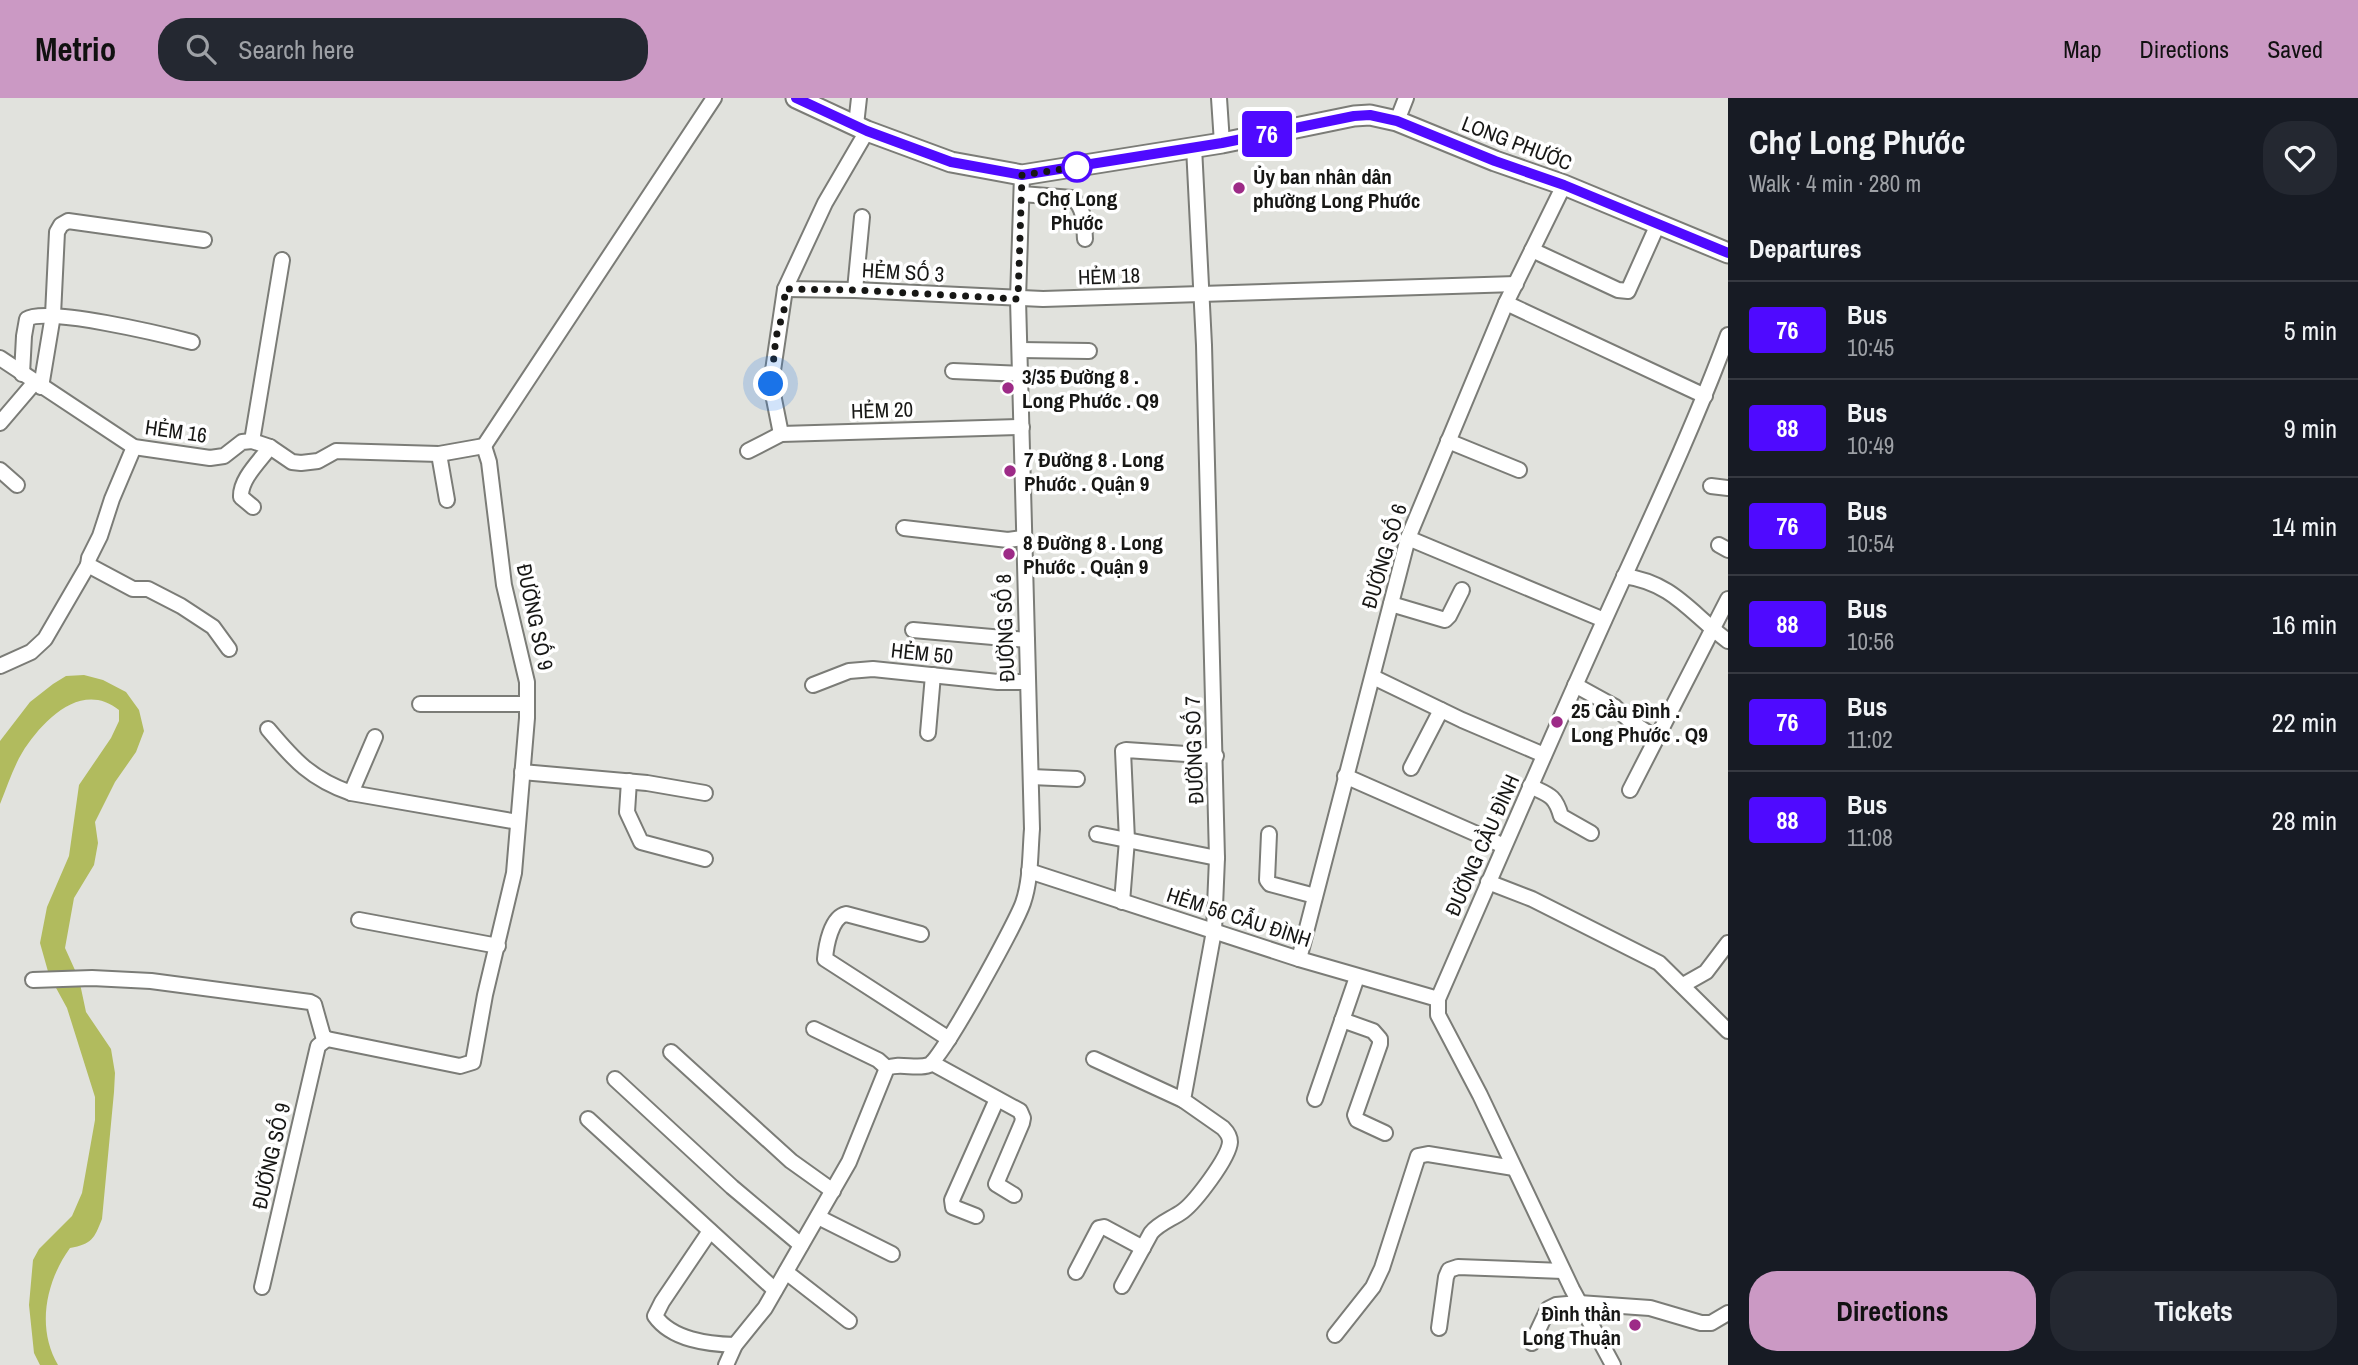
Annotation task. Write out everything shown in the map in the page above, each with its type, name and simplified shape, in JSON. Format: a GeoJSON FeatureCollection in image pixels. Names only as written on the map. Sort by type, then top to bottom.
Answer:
{"type":"FeatureCollection","features":[{"type":"Feature","properties":{"kind":"street"},"geometry":{"type":"LineString","coordinates":[[282,260],[252,441],[270,447],[292,462],[301,463],[318,461],[336,451],[439,454],[484,446],[714,98]]}},
{"type":"Feature","properties":{"kind":"street","name":"LONG PHƯỚC"},"geometry":{"type":"LineString","coordinates":[[796,98],[861,128],[951,162],[1022,184],[1194,147],[1370,115],[1397,121],[1495,161],[1564,185],[1728,253]]}},
{"type":"Feature","properties":{"kind":"street"},"geometry":{"type":"LineString","coordinates":[[781,434],[771,384],[785,289],[861,128],[859,98]]}},
{"type":"Feature","properties":{"kind":"street"},"geometry":{"type":"LineString","coordinates":[[1219,98],[1222,143]]}},
{"type":"Feature","properties":{"kind":"street"},"geometry":{"type":"LineString","coordinates":[[1397,121],[1406,98]]}},
{"type":"Feature","properties":{"kind":"street","name":"ĐƯỜNG SỐ 7"},"geometry":{"type":"LineString","coordinates":[[1182,1100],[1214,931],[1217,858],[1202,293],[1194,147]]}},
{"type":"Feature","properties":{"kind":"street"},"geometry":{"type":"LineString","coordinates":[[1022,184],[1072,198],[1077,202],[1083,214],[1085,240]]}},
{"type":"Feature","properties":{"kind":"street","name":"ĐƯỜNG SỐ 8"},"geometry":{"type":"LineString","coordinates":[[932,1063],[972,1002],[1022,905],[1029,870],[1032,829],[1031,777],[1018,299],[1022,184]]}},
{"type":"Feature","properties":{"kind":"street","name":"ĐƯỜNG SỐ 6"},"geometry":{"type":"LineString","coordinates":[[1299,959],[1408,538],[1506,303],[1564,185]]}},
{"type":"Feature","properties":{"kind":"street"},"geometry":{"type":"LineString","coordinates":[[855,290],[862,217]]}},
{"type":"Feature","properties":{"kind":"street"},"geometry":{"type":"LineString","coordinates":[[0,423],[38,384],[53,316],[57,232],[61,225],[68,221],[204,240]]}},
{"type":"Feature","properties":{"kind":"street"},"geometry":{"type":"LineString","coordinates":[[1532,250],[1618,290],[1628,291],[1658,224]]}},
{"type":"Feature","properties":{"kind":"street","name":"HẺM 18"},"geometry":{"type":"LineString","coordinates":[[1018,299],[1516,284]]}},
{"type":"Feature","properties":{"kind":"street","name":"HẺM SỐ 3"},"geometry":{"type":"LineString","coordinates":[[785,289],[1018,299]]}},
{"type":"Feature","properties":{"kind":"street"},"geometry":{"type":"LineString","coordinates":[[1506,303],[1705,396]]}},
{"type":"Feature","properties":{"kind":"street"},"geometry":{"type":"LineString","coordinates":[[22,373],[27,319],[35,315],[149,331],[192,342]]}},
{"type":"Feature","properties":{"kind":"street","name":"ĐƯỜNG CẦU ĐÌNH"},"geometry":{"type":"LineString","coordinates":[[1438,999],[1530,786],[1705,396],[1728,335]]}},
{"type":"Feature","properties":{"kind":"street"},"geometry":{"type":"LineString","coordinates":[[1020,349],[1089,351]]}},
{"type":"Feature","properties":{"kind":"street","name":"HẺM 16"},"geometry":{"type":"LineString","coordinates":[[0,358],[134,447],[210,458],[224,456],[242,442],[252,441]]}},
{"type":"Feature","properties":{"kind":"street"},"geometry":{"type":"LineString","coordinates":[[953,371],[1021,374]]}},
{"type":"Feature","properties":{"kind":"street","name":"HẺM 20"},"geometry":{"type":"LineString","coordinates":[[748,451],[781,434],[1022,428]]}},
{"type":"Feature","properties":{"kind":"street"},"geometry":{"type":"LineString","coordinates":[[1448,441],[1519,470]]}},
{"type":"Feature","properties":{"kind":"street","name":"ĐƯỜNG SỐ 9"},"geometry":{"type":"LineString","coordinates":[[262,1287],[318,1046],[327,1038],[460,1066],[473,1062],[485,995],[514,873],[527,704],[527,682],[504,585],[489,462],[484,446]]}},
{"type":"Feature","properties":{"kind":"street"},"geometry":{"type":"LineString","coordinates":[[0,666],[31,652],[45,639],[88,565],[134,447]]}},
{"type":"Feature","properties":{"kind":"street"},"geometry":{"type":"LineString","coordinates":[[253,507],[241,497],[241,492],[270,447]]}},
{"type":"Feature","properties":{"kind":"street"},"geometry":{"type":"LineString","coordinates":[[439,454],[447,500]]}},
{"type":"Feature","properties":{"kind":"street"},"geometry":{"type":"LineString","coordinates":[[0,470],[17,485]]}},
{"type":"Feature","properties":{"kind":"street"},"geometry":{"type":"LineString","coordinates":[[1711,486],[1728,488]]}},
{"type":"Feature","properties":{"kind":"street"},"geometry":{"type":"LineString","coordinates":[[904,528],[1008,540],[1023,538]]}},
{"type":"Feature","properties":{"kind":"street"},"geometry":{"type":"LineString","coordinates":[[1408,538],[1604,620]]}},
{"type":"Feature","properties":{"kind":"street"},"geometry":{"type":"LineString","coordinates":[[88,565],[133,589],[148,589],[181,606],[213,627],[229,649]]}},
{"type":"Feature","properties":{"kind":"street"},"geometry":{"type":"LineString","coordinates":[[1624,576],[1651,582],[1671,593],[1690,606],[1728,641]]}},
{"type":"Feature","properties":{"kind":"street"},"geometry":{"type":"LineString","coordinates":[[1391,604],[1445,620],[1462,590]]}},
{"type":"Feature","properties":{"kind":"street"},"geometry":{"type":"LineString","coordinates":[[1630,790],[1728,599]]}},
{"type":"Feature","properties":{"kind":"street"},"geometry":{"type":"LineString","coordinates":[[913,631],[1027,640]]}},
{"type":"Feature","properties":{"kind":"street","name":"HẺM 50"},"geometry":{"type":"LineString","coordinates":[[813,685],[849,671],[873,669],[998,682],[1028,682]]}},
{"type":"Feature","properties":{"kind":"street"},"geometry":{"type":"LineString","coordinates":[[928,733],[933,675]]}},
{"type":"Feature","properties":{"kind":"street"},"geometry":{"type":"LineString","coordinates":[[1373,677],[1544,755]]}},
{"type":"Feature","properties":{"kind":"street"},"geometry":{"type":"LineString","coordinates":[[1575,685],[1615,707],[1630,721],[1656,738]]}},
{"type":"Feature","properties":{"kind":"street"},"geometry":{"type":"LineString","coordinates":[[420,704],[527,704]]}},
{"type":"Feature","properties":{"kind":"street"},"geometry":{"type":"LineString","coordinates":[[1411,768],[1441,710]]}},
{"type":"Feature","properties":{"kind":"street"},"geometry":{"type":"LineString","coordinates":[[268,729],[293,759],[331,786],[351,793],[519,821]]}},
{"type":"Feature","properties":{"kind":"street"},"geometry":{"type":"LineString","coordinates":[[351,793],[376,737]]}},
{"type":"Feature","properties":{"kind":"street"},"geometry":{"type":"LineString","coordinates":[[1122,902],[1127,840],[1123,751],[1216,756]]}},
{"type":"Feature","properties":{"kind":"street"},"geometry":{"type":"LineString","coordinates":[[523,772],[629,781],[705,793]]}},
{"type":"Feature","properties":{"kind":"street"},"geometry":{"type":"LineString","coordinates":[[1345,776],[1504,846]]}},
{"type":"Feature","properties":{"kind":"street"},"geometry":{"type":"LineString","coordinates":[[1031,777],[1077,779]]}},
{"type":"Feature","properties":{"kind":"street"},"geometry":{"type":"LineString","coordinates":[[629,781],[627,812],[641,842],[705,859]]}},
{"type":"Feature","properties":{"kind":"street"},"geometry":{"type":"LineString","coordinates":[[1530,786],[1552,796],[1561,816],[1591,833]]}},
{"type":"Feature","properties":{"kind":"street"},"geometry":{"type":"LineString","coordinates":[[1097,834],[1217,858]]}},
{"type":"Feature","properties":{"kind":"street"},"geometry":{"type":"LineString","coordinates":[[1269,834],[1267,880],[1270,884],[1315,896]]}},
{"type":"Feature","properties":{"kind":"street","name":"HẺM 56 CẪU ĐÌNH"},"geometry":{"type":"LineString","coordinates":[[1029,870],[1299,959],[1438,999]]}},
{"type":"Feature","properties":{"kind":"street"},"geometry":{"type":"LineString","coordinates":[[1488,882],[1532,899],[1659,962],[1728,1031]]}},
{"type":"Feature","properties":{"kind":"street"},"geometry":{"type":"LineString","coordinates":[[921,934],[846,914],[840,915],[835,921],[825,959],[949,1039]]}},
{"type":"Feature","properties":{"kind":"street"},"geometry":{"type":"LineString","coordinates":[[359,920],[498,947]]}},
{"type":"Feature","properties":{"kind":"street"},"geometry":{"type":"LineString","coordinates":[[1684,985],[1706,972],[1728,943]]}},
{"type":"Feature","properties":{"kind":"street"},"geometry":{"type":"LineString","coordinates":[[1315,1099],[1357,977]]}},
{"type":"Feature","properties":{"kind":"street"},"geometry":{"type":"LineString","coordinates":[[38,980],[92,978],[151,981],[310,1002],[314,1004],[323,1036],[327,1038]]}},
{"type":"Feature","properties":{"kind":"street"},"geometry":{"type":"LineString","coordinates":[[1438,999],[1438,1015],[1563,1271],[1613,1365]]}},
{"type":"Feature","properties":{"kind":"street"},"geometry":{"type":"LineString","coordinates":[[1342,1020],[1373,1031],[1380,1039],[1355,1115],[1357,1120],[1385,1133]]}},
{"type":"Feature","properties":{"kind":"street"},"geometry":{"type":"LineString","coordinates":[[814,1029],[878,1060],[887,1069]]}},
{"type":"Feature","properties":{"kind":"street"},"geometry":{"type":"LineString","coordinates":[[671,1052],[791,1161],[833,1191]]}},
{"type":"Feature","properties":{"kind":"street"},"geometry":{"type":"LineString","coordinates":[[1094,1059],[1182,1100],[1228,1132],[1230,1142],[1209,1181],[1185,1210],[1155,1228],[1122,1286]]}},
{"type":"Feature","properties":{"kind":"street"},"geometry":{"type":"LineString","coordinates":[[710,1231],[662,1302],[656,1316],[678,1334],[730,1356],[765,1308],[833,1191],[849,1162],[887,1069],[892,1066],[928,1066],[932,1063],[1020,1111],[1023,1118],[996,1180],[998,1188],[1014,1195]]}},
{"type":"Feature","properties":{"kind":"street"},"geometry":{"type":"LineString","coordinates":[[615,1079],[732,1187],[801,1245]]}},
{"type":"Feature","properties":{"kind":"street"},"geometry":{"type":"LineString","coordinates":[[976,1216],[957,1210],[953,1207],[952,1200],[997,1098]]}},
{"type":"Feature","properties":{"kind":"street"},"geometry":{"type":"LineString","coordinates":[[588,1119],[775,1290]]}},
{"type":"Feature","properties":{"kind":"street"},"geometry":{"type":"LineString","coordinates":[[1335,1335],[1373,1287],[1382,1268],[1418,1156],[1427,1154],[1514,1168]]}},
{"type":"Feature","properties":{"kind":"street"},"geometry":{"type":"LineString","coordinates":[[818,1217],[892,1254]]}},
{"type":"Feature","properties":{"kind":"street"},"geometry":{"type":"LineString","coordinates":[[1076,1272],[1099,1228],[1104,1227],[1143,1248]]}},
{"type":"Feature","properties":{"kind":"street"},"geometry":{"type":"LineString","coordinates":[[1439,1328],[1449,1270],[1458,1267],[1563,1271]]}},
{"type":"Feature","properties":{"kind":"street"},"geometry":{"type":"LineString","coordinates":[[786,1272],[849,1321]]}},
{"type":"Feature","properties":{"kind":"street"},"geometry":{"type":"LineString","coordinates":[[1532,1343],[1551,1306],[1579,1303],[1650,1308],[1701,1323],[1716,1321],[1728,1313]]}},
{"type":"Feature","properties":{"kind":"shaded area"},"geometry":{"type":"Polygon","coordinates":[[[84,675],[103,680],[126,692],[139,710],[144,731],[136,752],[115,782],[95,822],[98,843],[94,865],[74,898],[65,948],[79,979],[86,1012],[111,1049],[115,1073],[114,1092],[102,1219],[91,1240],[70,1248],[55,1275],[46,1320],[51,1351],[58,1365],[40,1365],[34,1353],[29,1305],[33,1260],[39,1249],[72,1216],[82,1193],[95,1120],[95,1097],[67,1008],[49,975],[40,943],[47,907],[69,856],[79,785],[111,738],[119,721],[119,710],[105,702],[91,700],[77,702],[51,717],[22,753],[0,804],[0,741],[30,702],[66,676],[84,675]]]}},
{"type":"Feature","properties":{"kind":"bus line","name":"76"},"geometry":{"type":"LineString","coordinates":[[796,98],[867,131],[951,162],[1022,175],[1222,143],[1370,115],[1397,121],[1495,161],[1564,185],[1728,253]]}},
{"type":"Feature","properties":{"kind":"place","name":"Chợ Long Phước"},"geometry":{"type":"Point","coordinates":[1077,167]}},
{"type":"Feature","properties":{"kind":"place","name":"Ủy ban nhân dân phường Long Phước"},"geometry":{"type":"Point","coordinates":[1239,188]}},
{"type":"Feature","properties":{"kind":"place","name":"3/35 Đường 8 . Long Phước . Q9"},"geometry":{"type":"Point","coordinates":[1008,388]}},
{"type":"Feature","properties":{"kind":"place","name":"7 Đường 8 . Long Phước . Quận 9"},"geometry":{"type":"Point","coordinates":[1010,471]}},
{"type":"Feature","properties":{"kind":"place","name":"8 Đường 8 . Long Phước . Quận 9"},"geometry":{"type":"Point","coordinates":[1009,554]}},
{"type":"Feature","properties":{"kind":"place","name":"25 Cầu Đình . Long Phước . Q9"},"geometry":{"type":"Point","coordinates":[1557,722]}},
{"type":"Feature","properties":{"kind":"place","name":"Đình thần Long Thuận"},"geometry":{"type":"Point","coordinates":[1635,1325]}},
{"type":"Feature","properties":{"kind":"route"},"geometry":{"type":"LineString","coordinates":[[771,384],[785,289],[1018,299],[1022,175],[1077,167]]}}]}
